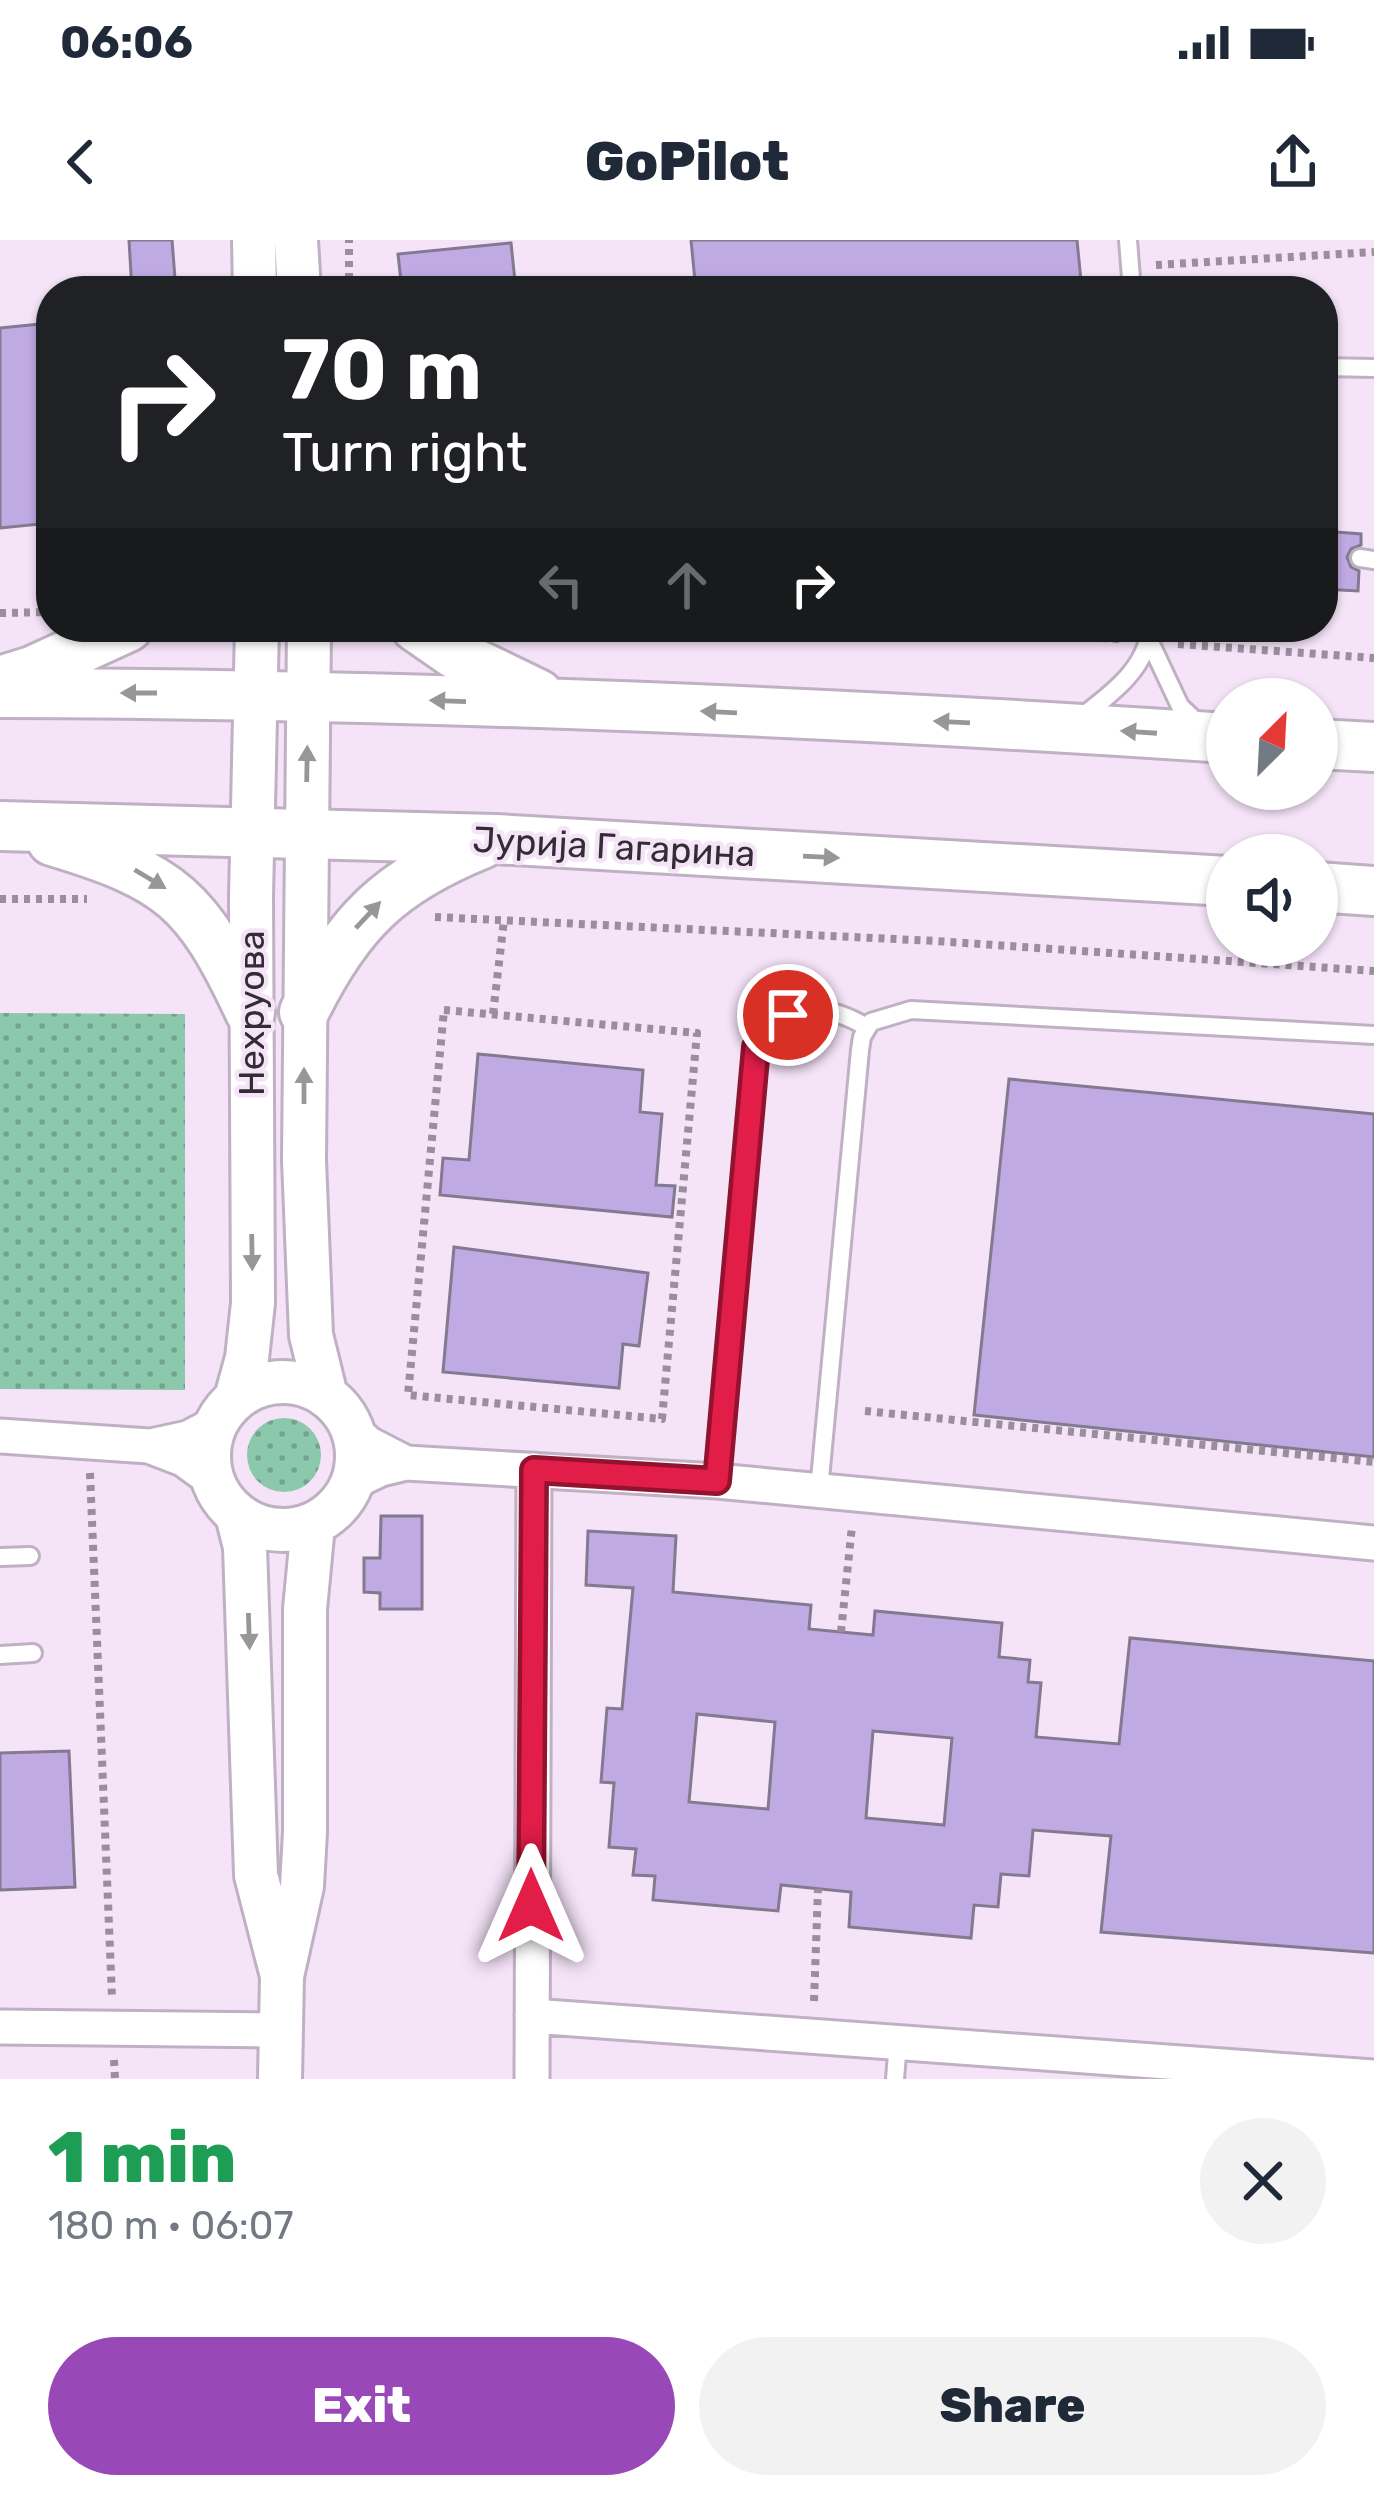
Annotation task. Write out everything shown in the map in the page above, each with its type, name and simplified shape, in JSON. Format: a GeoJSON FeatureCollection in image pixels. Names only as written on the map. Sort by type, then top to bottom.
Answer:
{"type":"FeatureCollection","features":[{"type":"Feature","properties":{"kind":"main road"},"geometry":{"type":"LineString","coordinates":[[0,681],[95,642]]}},
{"type":"Feature","properties":{"kind":"main road"},"geometry":{"type":"LineString","coordinates":[[438,642],[506,682],[565,705]]}},
{"type":"Feature","properties":{"kind":"main road"},"geometry":{"type":"LineString","coordinates":[[0,693],[256,694],[565,705],[1206,736]]}},
{"type":"Feature","properties":{"kind":"main road"},"geometry":{"type":"LineString","coordinates":[[1338,744],[1374,747]]}},
{"type":"Feature","properties":{"kind":"main road"},"geometry":{"type":"LineString","coordinates":[[0,829],[130,868],[180,898],[225,959],[250,1012]]}},
{"type":"Feature","properties":{"kind":"main road","name":"Јурија Гагарина"},"geometry":{"type":"LineString","coordinates":[[0,829],[495,838],[1206,880]]}},
{"type":"Feature","properties":{"kind":"main road"},"geometry":{"type":"LineString","coordinates":[[304,1012],[332,962],[368,914],[424,869],[495,838]]}},
{"type":"Feature","properties":{"kind":"main road"},"geometry":{"type":"LineString","coordinates":[[1338,888],[1374,891]]}},
{"type":"Feature","properties":{"kind":"street"},"geometry":{"type":"LineString","coordinates":[[254,240],[255,276]]}},
{"type":"Feature","properties":{"kind":"street"},"geometry":{"type":"LineString","coordinates":[[296,240],[298,276]]}},
{"type":"Feature","properties":{"kind":"street","name":"Нехруова"},"geometry":{"type":"LineString","coordinates":[[226,1411],[247,1358],[253,1303],[250,1012],[257,642]]}},
{"type":"Feature","properties":{"kind":"street","name":"Нехруова"},"geometry":{"type":"LineString","coordinates":[[309,642],[304,1012],[311,1335],[326,1396]]}},
{"type":"Feature","properties":{"kind":"street"},"geometry":{"type":"LineString","coordinates":[[149,1446],[188,1438],[250,1389],[296,1383],[326,1396],[369,1444],[406,1463]]}},
{"type":"Feature","properties":{"kind":"street"},"geometry":{"type":"LineString","coordinates":[[212,1480],[208,1451],[226,1411]]}},
{"type":"Feature","properties":{"kind":"street"},"geometry":{"type":"LineString","coordinates":[[238,1516],[274,1530],[313,1525],[341,1503],[352,1484],[357,1456],[352,1429]]}},
{"type":"Feature","properties":{"kind":"street"},"geometry":{"type":"LineString","coordinates":[[0,1436],[149,1446],[183,1459],[212,1480],[238,1516],[245,1547],[256,1875],[282,1976]]}},
{"type":"Feature","properties":{"kind":"street"},"geometry":{"type":"LineString","coordinates":[[352,1484],[406,1463],[534,1470],[717,1481],[1374,1544]]}},
{"type":"Feature","properties":{"kind":"street"},"geometry":{"type":"LineString","coordinates":[[532,2079],[534,1470]]}},
{"type":"Feature","properties":{"kind":"street"},"geometry":{"type":"LineString","coordinates":[[280,2079],[282,1976],[302,1886],[305,1609],[313,1525]]}},
{"type":"Feature","properties":{"kind":"street"},"geometry":{"type":"LineString","coordinates":[[532,2015],[898,2042],[1105,2068],[1374,2077]]}},
{"type":"Feature","properties":{"kind":"street"},"geometry":{"type":"LineString","coordinates":[[0,2027],[281,2030]]}},
{"type":"Feature","properties":{"kind":"lane"},"geometry":{"type":"LineString","coordinates":[[1128,240],[1131,276]]}},
{"type":"Feature","properties":{"kind":"lane"},"geometry":{"type":"LineString","coordinates":[[1338,367],[1374,368]]}},
{"type":"Feature","properties":{"kind":"lane"},"geometry":{"type":"LineString","coordinates":[[1067,727],[1122,686],[1145,642]]}},
{"type":"Feature","properties":{"kind":"lane"},"geometry":{"type":"LineString","coordinates":[[1154,642],[1180,706],[1206,727]]}},
{"type":"Feature","properties":{"kind":"lane"},"geometry":{"type":"LineString","coordinates":[[717,1481],[756,1047],[773,1022],[801,1010],[837,1012],[866,1028]]}},
{"type":"Feature","properties":{"kind":"lane"},"geometry":{"type":"LineString","coordinates":[[819,1490],[860,1050],[866,1028],[878,1018],[911,1010],[1374,1035]]}},
{"type":"Feature","properties":{"kind":"lane"},"geometry":{"type":"LineString","coordinates":[[0,1557],[30,1556]]}},
{"type":"Feature","properties":{"kind":"lane"},"geometry":{"type":"LineString","coordinates":[[0,1655],[33,1654]]}},
{"type":"Feature","properties":{"kind":"lane"},"geometry":{"type":"LineString","coordinates":[[895,2079],[898,2042]]}},
{"type":"Feature","properties":{"kind":"path"},"geometry":{"type":"LineString","coordinates":[[349,276],[350,240]]}},
{"type":"Feature","properties":{"kind":"path"},"geometry":{"type":"LineString","coordinates":[[1156,265],[1374,252]]}},
{"type":"Feature","properties":{"kind":"path"},"geometry":{"type":"LineString","coordinates":[[0,613],[36,612]]}},
{"type":"Feature","properties":{"kind":"path"},"geometry":{"type":"LineString","coordinates":[[368,914],[936,940],[1374,971]]}},
{"type":"Feature","properties":{"kind":"path"},"geometry":{"type":"LineString","coordinates":[[493,1014],[504,920]]}},
{"type":"Feature","properties":{"kind":"path"},"geometry":{"type":"LineString","coordinates":[[444,1010],[697,1033],[677,1205],[662,1418],[408,1395],[428,1184],[444,1010]]}},
{"type":"Feature","properties":{"kind":"path"},"geometry":{"type":"LineString","coordinates":[[428,1184],[441,1185]]}},
{"type":"Feature","properties":{"kind":"path"},"geometry":{"type":"LineString","coordinates":[[865,1411],[1374,1462]]}},
{"type":"Feature","properties":{"kind":"path"},"geometry":{"type":"LineString","coordinates":[[88,1441],[115,2079]]}},
{"type":"Feature","properties":{"kind":"path"},"geometry":{"type":"LineString","coordinates":[[841,1632],[855,1494]]}},
{"type":"Feature","properties":{"kind":"path"},"geometry":{"type":"LineString","coordinates":[[813,2036],[818,1889]]}},
{"type":"Feature","properties":{"kind":"green space"},"geometry":{"type":"Polygon","coordinates":[[[0,1013],[185,1014],[185,1390],[0,1389],[0,1013]]]}},
{"type":"Feature","properties":{"kind":"green space"},"geometry":{"type":"Polygon","coordinates":[[[284,1418],[310,1429],[321,1455],[310,1481],[284,1492],[258,1481],[247,1455],[258,1429],[284,1418]]]}},
{"type":"Feature","properties":{"kind":"building"},"geometry":{"type":"Polygon","coordinates":[[[129,240],[172,240],[175,276],[131,276],[129,240]]]}},
{"type":"Feature","properties":{"kind":"building"},"geometry":{"type":"Polygon","coordinates":[[[691,240],[1077,240],[1081,276],[695,276],[691,240]]]}},
{"type":"Feature","properties":{"kind":"building"},"geometry":{"type":"Polygon","coordinates":[[[511,243],[514,276],[400,276],[398,254],[511,243]]]}},
{"type":"Feature","properties":{"kind":"building"},"geometry":{"type":"Polygon","coordinates":[[[36,324],[36,524],[0,528],[0,328],[36,324]]]}},
{"type":"Feature","properties":{"kind":"building"},"geometry":{"type":"Polygon","coordinates":[[[1338,532],[1361,534],[1361,545],[1347,557],[1359,571],[1358,591],[1338,590],[1338,532]]]}},
{"type":"Feature","properties":{"kind":"building"},"geometry":{"type":"Polygon","coordinates":[[[478,1054],[643,1070],[640,1112],[662,1114],[656,1185],[675,1186],[672,1217],[440,1195],[443,1158],[469,1160],[478,1054]]]}},
{"type":"Feature","properties":{"kind":"building"},"geometry":{"type":"Polygon","coordinates":[[[1009,1079],[1374,1114],[1374,1457],[974,1415],[1009,1079]]]}},
{"type":"Feature","properties":{"kind":"building"},"geometry":{"type":"Polygon","coordinates":[[[454,1247],[648,1273],[639,1346],[623,1344],[619,1388],[443,1372],[454,1247]]]}},
{"type":"Feature","properties":{"kind":"building"},"geometry":{"type":"Polygon","coordinates":[[[381,1516],[422,1516],[422,1609],[380,1609],[380,1593],[364,1592],[364,1558],[380,1558],[381,1516]]]}},
{"type":"Feature","properties":{"kind":"building"},"geometry":{"type":"Polygon","coordinates":[[[588,1531],[676,1536],[673,1592],[811,1605],[809,1629],[873,1635],[875,1611],[1002,1623],[999,1657],[1030,1660],[1028,1682],[1041,1683],[1036,1737],[1119,1744],[1130,1638],[1374,1661],[1374,1953],[1101,1932],[1111,1836],[1033,1830],[1029,1876],[1001,1874],[998,1907],[974,1905],[971,1938],[849,1927],[851,1892],[781,1885],[778,1911],[653,1900],[655,1876],[633,1875],[636,1849],[609,1847],[614,1783],[601,1782],[607,1708],[622,1709],[633,1588],[586,1585],[588,1531]],[[697,1714],[689,1802],[768,1809],[775,1722],[697,1714]],[[873,1731],[866,1818],[944,1825],[952,1738],[873,1731]]]}},
{"type":"Feature","properties":{"kind":"building"},"geometry":{"type":"Polygon","coordinates":[[[69,1751],[75,1887],[0,1890],[0,1753],[69,1751]]]}},
{"type":"Feature","properties":{"kind":"route"},"geometry":{"type":"LineString","coordinates":[[531,1906],[534,1470],[717,1481],[756,1047],[773,1022],[788,1015]]}}]}
